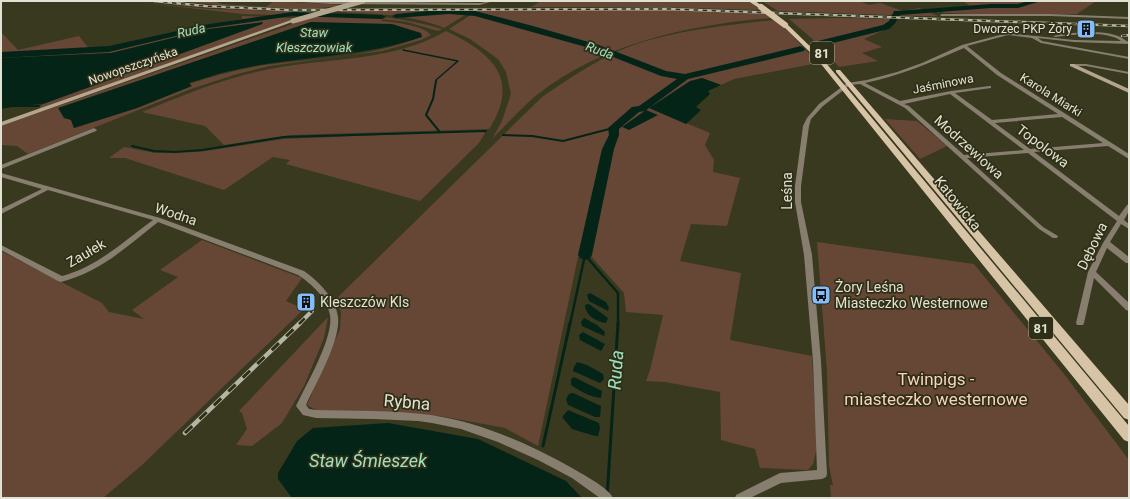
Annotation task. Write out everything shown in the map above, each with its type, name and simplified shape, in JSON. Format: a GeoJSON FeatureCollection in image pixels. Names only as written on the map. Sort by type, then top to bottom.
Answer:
{"type":"FeatureCollection","features":[{"type":"Feature","properties":{"kind":"main road","name":"Nowopszczyńska"},"geometry":{"type":"LineString","coordinates":[[1,124],[293,22],[363,1]]}},
{"type":"Feature","properties":{"kind":"main road","name":"Katowicka"},"geometry":{"type":"LineString","coordinates":[[751,1],[785,25],[846,87],[1129,414]]}},
{"type":"Feature","properties":{"kind":"main road","name":"Katowicka"},"geometry":{"type":"LineString","coordinates":[[758,1],[793,25],[812,42],[846,87],[1129,436]]}},
{"type":"Feature","properties":{"kind":"main road"},"geometry":{"type":"LineString","coordinates":[[1072,65],[1129,91]]}},
{"type":"Feature","properties":{"kind":"street"},"geometry":{"type":"LineString","coordinates":[[301,1],[336,4],[485,4],[491,1]]}},
{"type":"Feature","properties":{"kind":"street"},"geometry":{"type":"LineString","coordinates":[[942,15],[1050,15],[1129,18]]}},
{"type":"Feature","properties":{"kind":"street"},"geometry":{"type":"LineString","coordinates":[[846,87],[913,68],[964,46],[1009,34],[1090,42],[1127,43]]}},
{"type":"Feature","properties":{"kind":"street"},"geometry":{"type":"LineString","coordinates":[[1052,38],[1053,36],[1071,34],[1114,36],[1127,43]]}},
{"type":"Feature","properties":{"kind":"street"},"geometry":{"type":"LineString","coordinates":[[1032,36],[1041,42],[1129,58]]}},
{"type":"Feature","properties":{"kind":"street","name":"Karola Miarki"},"geometry":{"type":"LineString","coordinates":[[964,46],[999,74],[1129,157]]}},
{"type":"Feature","properties":{"kind":"street"},"geometry":{"type":"LineString","coordinates":[[1072,65],[1086,65],[1129,73]]}},
{"type":"Feature","properties":{"kind":"street","name":"Modrzewiowa"},"geometry":{"type":"LineString","coordinates":[[862,83],[900,103],[963,157],[1041,228],[1055,236]]}},
{"type":"Feature","properties":{"kind":"street","name":"Leśna"},"geometry":{"type":"LineString","coordinates":[[740,498],[780,478],[822,474],[817,368],[809,262],[798,202],[798,186],[806,126],[809,119],[821,105],[846,87]]}},
{"type":"Feature","properties":{"kind":"street","name":"Jaśminowa"},"geometry":{"type":"LineString","coordinates":[[900,103],[951,92],[989,87]]}},
{"type":"Feature","properties":{"kind":"street","name":"Topolowa"},"geometry":{"type":"LineString","coordinates":[[951,92],[1129,227]]}},
{"type":"Feature","properties":{"kind":"street"},"geometry":{"type":"LineString","coordinates":[[990,122],[1063,115]]}},
{"type":"Feature","properties":{"kind":"street"},"geometry":{"type":"LineString","coordinates":[[1,167],[94,130]]}},
{"type":"Feature","properties":{"kind":"street"},"geometry":{"type":"LineString","coordinates":[[963,157],[1109,144]]}},
{"type":"Feature","properties":{"kind":"street","name":"Wodna"},"geometry":{"type":"LineString","coordinates":[[1,175],[158,219],[301,273],[312,280],[329,302]]}},
{"type":"Feature","properties":{"kind":"street"},"geometry":{"type":"LineString","coordinates":[[1,212],[48,188]]}},
{"type":"Feature","properties":{"kind":"street","name":"Dębowa"},"geometry":{"type":"LineString","coordinates":[[1080,323],[1092,272],[1106,243],[1129,206]]}},
{"type":"Feature","properties":{"kind":"street","name":"Zaułek"},"geometry":{"type":"LineString","coordinates":[[1,247],[61,279],[71,277],[90,269],[158,219]]}},
{"type":"Feature","properties":{"kind":"street"},"geometry":{"type":"LineString","coordinates":[[1106,243],[1129,261]]}},
{"type":"Feature","properties":{"kind":"street"},"geometry":{"type":"LineString","coordinates":[[1092,272],[1129,308]]}},
{"type":"Feature","properties":{"kind":"street","name":"Rybna"},"geometry":{"type":"LineString","coordinates":[[329,302],[335,316],[334,332],[301,406],[306,412],[316,414],[432,419],[479,430],[512,443],[580,477],[605,495]]}},
{"type":"Feature","properties":{"kind":"green space"},"geometry":{"type":"Polygon","coordinates":[[[180,1],[214,1],[222,4],[266,7],[274,1],[343,5],[317,8],[277,8],[180,1]]]}},
{"type":"Feature","properties":{"kind":"green space"},"geometry":{"type":"Polygon","coordinates":[[[541,1],[747,1],[762,10],[658,7],[531,7],[541,1]]]}},
{"type":"Feature","properties":{"kind":"green space"},"geometry":{"type":"Polygon","coordinates":[[[762,1],[859,1],[869,5],[880,3],[903,11],[919,8],[938,16],[778,11],[762,1]]]}},
{"type":"Feature","properties":{"kind":"green space"},"geometry":{"type":"Polygon","coordinates":[[[962,1],[1096,1],[1077,14],[972,14],[945,13],[939,11],[970,8],[969,5],[962,1]]]}},
{"type":"Feature","properties":{"kind":"green space"},"geometry":{"type":"Polygon","coordinates":[[[145,3],[210,9],[316,12],[304,16],[243,14],[145,3]]]}},
{"type":"Feature","properties":{"kind":"green space"},"geometry":{"type":"Polygon","coordinates":[[[480,9],[666,9],[765,13],[771,18],[740,21],[679,32],[619,49],[564,76],[538,94],[492,139],[502,121],[511,94],[506,72],[498,59],[470,39],[449,29],[480,9]]]}},
{"type":"Feature","properties":{"kind":"green space"},"geometry":{"type":"Polygon","coordinates":[[[341,10],[473,10],[444,28],[432,23],[406,17],[340,12],[341,10]]]}},
{"type":"Feature","properties":{"kind":"green space"},"geometry":{"type":"Polygon","coordinates":[[[324,13],[399,19],[442,29],[438,31],[407,22],[383,19],[381,21],[415,26],[431,35],[421,40],[382,51],[269,66],[234,75],[191,89],[28,154],[17,146],[1,145],[1,126],[324,13]],[[311,22],[161,73],[71,120],[74,128],[137,108],[191,86],[189,84],[230,72],[272,64],[368,52],[405,43],[422,36],[311,22]]]}},
{"type":"Feature","properties":{"kind":"green space"},"geometry":{"type":"Polygon","coordinates":[[[242,16],[297,18],[38,109],[43,104],[262,24],[258,23],[209,29],[111,53],[1,58],[1,32],[18,50],[79,36],[90,50],[108,49],[206,25],[242,19],[242,16]]]}},
{"type":"Feature","properties":{"kind":"green space"},"geometry":{"type":"Polygon","coordinates":[[[789,19],[898,19],[895,25],[864,39],[882,47],[862,53],[878,61],[839,67],[816,42],[789,19]]]}},
{"type":"Feature","properties":{"kind":"green space"},"geometry":{"type":"Polygon","coordinates":[[[773,20],[789,32],[818,63],[734,79],[721,85],[702,78],[650,108],[710,133],[705,145],[714,160],[713,172],[740,178],[727,226],[691,224],[680,261],[741,273],[730,340],[812,356],[817,447],[813,464],[808,470],[760,468],[755,449],[721,440],[720,392],[665,382],[646,381],[663,315],[626,312],[624,293],[589,254],[578,257],[538,446],[505,428],[440,416],[316,410],[307,405],[340,329],[341,312],[336,299],[542,97],[600,60],[638,44],[657,38],[696,30],[773,20]]]}},
{"type":"Feature","properties":{"kind":"green space"},"geometry":{"type":"Polygon","coordinates":[[[446,31],[476,48],[488,58],[496,69],[501,81],[502,95],[498,111],[489,129],[291,135],[224,145],[205,126],[142,112],[193,92],[263,70],[386,53],[427,41],[446,31]]]}},
{"type":"Feature","properties":{"kind":"green space"},"geometry":{"type":"Polygon","coordinates":[[[885,119],[917,121],[947,146],[920,159],[885,119]]]}},
{"type":"Feature","properties":{"kind":"green space"},"geometry":{"type":"Polygon","coordinates":[[[481,131],[485,133],[479,143],[420,201],[286,164],[290,160],[273,157],[224,190],[125,158],[109,158],[124,147],[155,153],[199,152],[283,139],[481,131]]]}},
{"type":"Feature","properties":{"kind":"green space"},"geometry":{"type":"Polygon","coordinates":[[[202,240],[302,278],[286,301],[304,309],[142,465],[103,498],[1,498],[1,251],[102,303],[109,312],[144,319],[132,310],[178,277],[160,270],[202,240]]]}},
{"type":"Feature","properties":{"kind":"green space","name":"Twinpigs - miasteczko westernowe"},"geometry":{"type":"Polygon","coordinates":[[[817,242],[974,264],[1064,374],[1129,460],[1129,498],[831,498],[830,485],[833,485],[829,466],[827,371],[817,242]]]}},
{"type":"Feature","properties":{"kind":"green space"},"geometry":{"type":"Polygon","coordinates":[[[328,317],[324,338],[304,386],[282,423],[252,446],[236,445],[247,429],[242,413],[239,411],[328,317]]]}},
{"type":"Feature","properties":{"kind":"water","name":"Staw Kleszczowiak"},"geometry":{"type":"Polygon","coordinates":[[[263,22],[262,24],[43,104],[1,107],[1,58],[111,53],[209,29],[263,22]]]}},
{"type":"Feature","properties":{"kind":"water","name":"Staw Kleszczowiak"},"geometry":{"type":"Polygon","coordinates":[[[311,22],[392,24],[421,33],[422,37],[375,49],[278,62],[225,72],[189,83],[192,86],[137,108],[74,128],[71,120],[64,118],[58,108],[311,22]]]}},
{"type":"Feature","properties":{"kind":"water"},"geometry":{"type":"Polygon","coordinates":[[[702,78],[721,85],[708,91],[710,94],[696,107],[701,110],[686,124],[649,108],[690,81],[702,78]]]}},
{"type":"Feature","properties":{"kind":"water"},"geometry":{"type":"Polygon","coordinates":[[[646,110],[658,115],[629,130],[622,127],[646,110]]]}},
{"type":"Feature","properties":{"kind":"water"},"geometry":{"type":"Polygon","coordinates":[[[590,293],[606,302],[609,308],[608,311],[589,301],[587,295],[590,293]]]}},
{"type":"Feature","properties":{"kind":"water"},"geometry":{"type":"Polygon","coordinates":[[[589,304],[608,318],[606,323],[595,320],[589,315],[585,305],[589,304]]]}},
{"type":"Feature","properties":{"kind":"water"},"geometry":{"type":"Polygon","coordinates":[[[584,318],[597,325],[605,332],[604,336],[582,326],[581,322],[584,318]]]}},
{"type":"Feature","properties":{"kind":"water"},"geometry":{"type":"Polygon","coordinates":[[[583,332],[605,344],[601,351],[580,340],[579,335],[583,332]]]}},
{"type":"Feature","properties":{"kind":"water"},"geometry":{"type":"Polygon","coordinates":[[[577,362],[587,365],[603,374],[604,379],[600,383],[573,371],[577,362]]]}},
{"type":"Feature","properties":{"kind":"water"},"geometry":{"type":"Polygon","coordinates":[[[574,377],[602,391],[601,398],[589,395],[571,385],[571,379],[574,377]]]}},
{"type":"Feature","properties":{"kind":"water"},"geometry":{"type":"Polygon","coordinates":[[[573,393],[601,406],[600,417],[595,417],[568,405],[566,399],[569,394],[573,393]]]}},
{"type":"Feature","properties":{"kind":"water"},"geometry":{"type":"Polygon","coordinates":[[[568,410],[599,423],[600,428],[598,436],[572,429],[562,417],[568,410]]]}},
{"type":"Feature","properties":{"kind":"water","name":"Staw Śmieszek"},"geometry":{"type":"Polygon","coordinates":[[[388,423],[478,439],[566,481],[582,498],[292,498],[278,479],[278,473],[297,441],[313,428],[388,423]]]}},
{"type":"Feature","properties":{"kind":"building"},"geometry":{"type":"Polygon","coordinates":[[[305,296],[312,298],[306,303],[299,301],[305,296]]]}},
{"type":"Feature","properties":{"kind":"waterway","name":"Ruda"},"geometry":{"type":"LineString","coordinates":[[821,43],[886,27],[892,22],[897,13],[991,6],[1018,6],[1037,1]]}},
{"type":"Feature","properties":{"kind":"waterway","name":"Ruda"},"geometry":{"type":"LineString","coordinates":[[396,16],[432,12],[475,13],[596,47],[664,74],[685,77]]}},
{"type":"Feature","properties":{"kind":"waterway","name":"Ruda"},"geometry":{"type":"LineString","coordinates":[[1,55],[109,49],[209,26],[292,14],[382,17]]}},
{"type":"Feature","properties":{"kind":"waterway","name":"Ruda"},"geometry":{"type":"LineString","coordinates":[[685,77],[801,49]]}},
{"type":"Feature","properties":{"kind":"waterway"},"geometry":{"type":"LineString","coordinates":[[403,50],[458,61],[436,81]]}},
{"type":"Feature","properties":{"kind":"waterway"},"geometry":{"type":"LineString","coordinates":[[585,255],[608,149],[614,135],[613,128],[636,109],[641,109],[685,77]]}},
{"type":"Feature","properties":{"kind":"waterway"},"geometry":{"type":"LineString","coordinates":[[436,81],[433,99],[426,115],[439,131]]}},
{"type":"Feature","properties":{"kind":"waterway"},"geometry":{"type":"LineString","coordinates":[[1,108],[12,106],[39,106]]}},
{"type":"Feature","properties":{"kind":"waterway"},"geometry":{"type":"LineString","coordinates":[[503,135],[532,136],[563,141],[613,128]]}},
{"type":"Feature","properties":{"kind":"waterway"},"geometry":{"type":"LineString","coordinates":[[132,146],[154,151],[175,152],[202,150],[284,137],[486,131]]}},
{"type":"Feature","properties":{"kind":"waterway","name":"Ruda"},"geometry":{"type":"LineString","coordinates":[[570,324],[585,255],[618,293],[618,323]]}},
{"type":"Feature","properties":{"kind":"waterway"},"geometry":{"type":"LineString","coordinates":[[543,446],[570,323]]}},
{"type":"Feature","properties":{"kind":"waterway","name":"Ruda"},"geometry":{"type":"LineString","coordinates":[[607,498],[618,323]]}},
{"type":"Feature","properties":{"kind":"railway"},"geometry":{"type":"LineString","coordinates":[[154,1],[205,6],[288,10],[668,9],[1129,26]]}},
{"type":"Feature","properties":{"kind":"railway"},"geometry":{"type":"LineString","coordinates":[[1122,36],[1129,35]]}},
{"type":"Feature","properties":{"kind":"railway"},"geometry":{"type":"LineString","coordinates":[[300,323],[312,311]]}},
{"type":"Feature","properties":{"kind":"railway"},"geometry":{"type":"LineString","coordinates":[[185,433],[300,323]]}},
{"type":"Feature","properties":{"kind":"place","name":"Dworzec PKP Żory"},"geometry":{"type":"Point","coordinates":[1086,29]}},
{"type":"Feature","properties":{"kind":"place","name":"Żory Leśna Miasteczko Westernowe"},"geometry":{"type":"Point","coordinates":[821,295]}},
{"type":"Feature","properties":{"kind":"place","name":"Kleszczów Kls"},"geometry":{"type":"Point","coordinates":[306,302]}}]}
